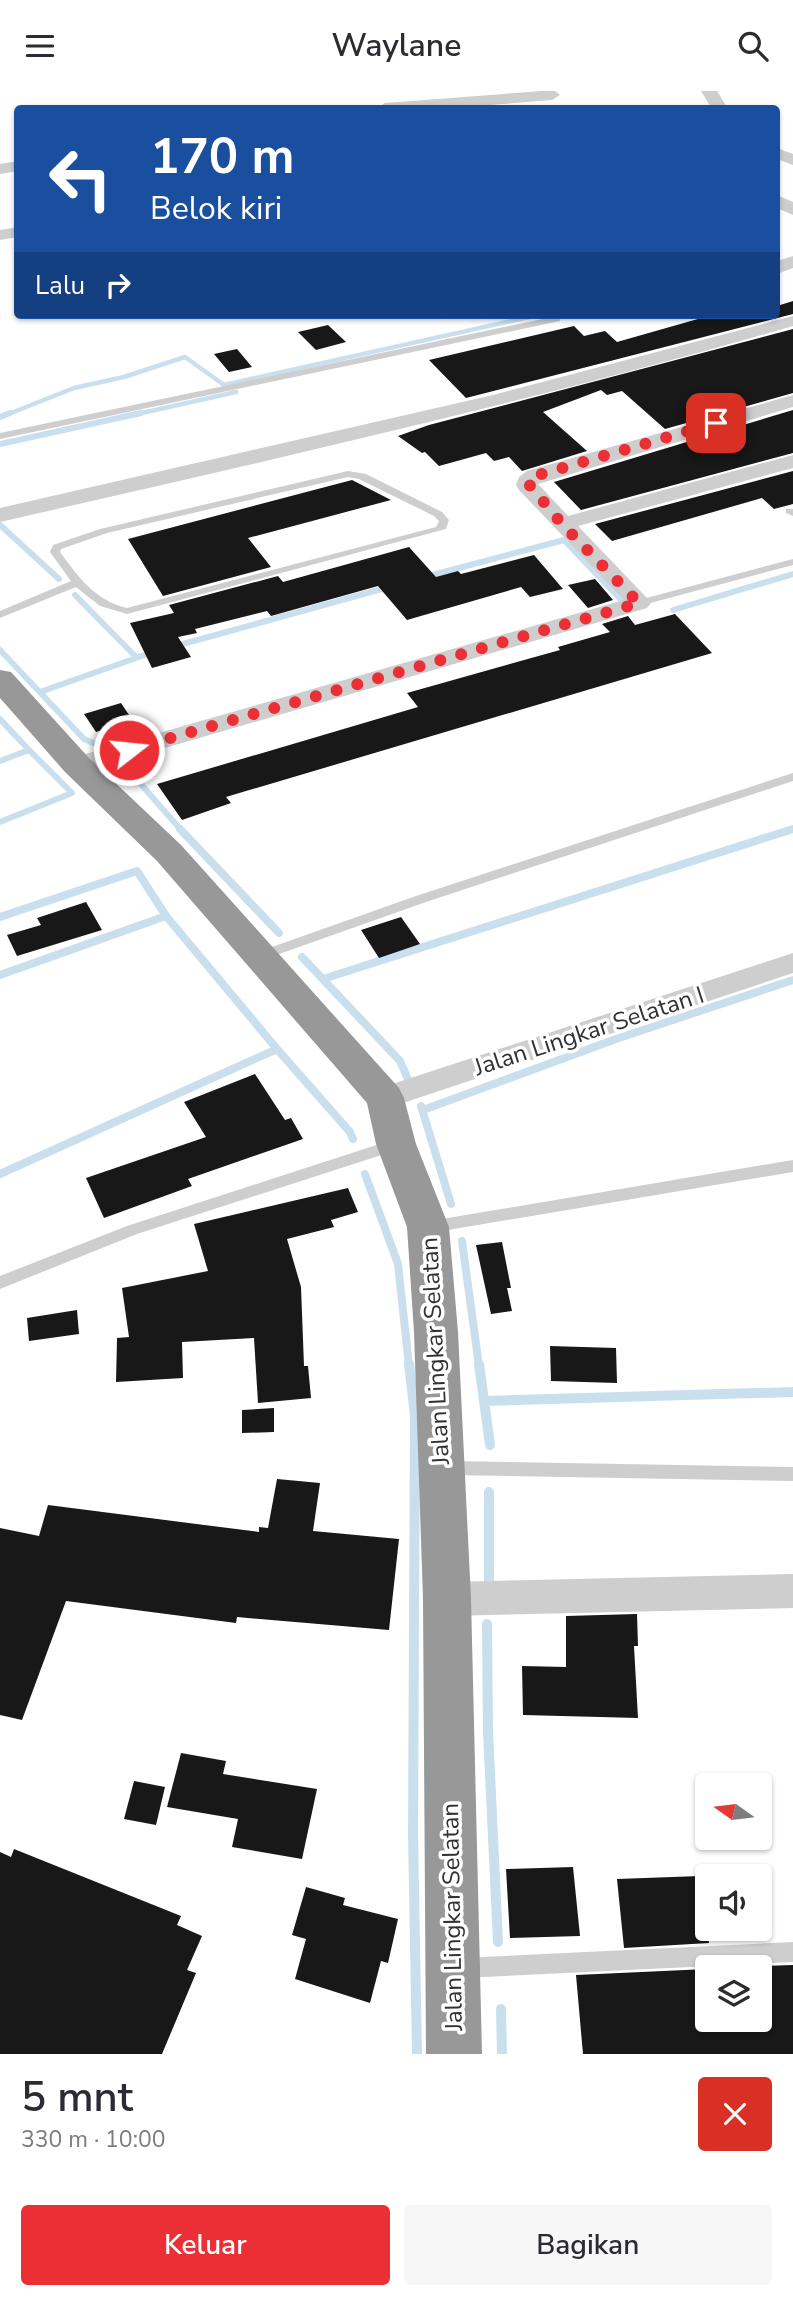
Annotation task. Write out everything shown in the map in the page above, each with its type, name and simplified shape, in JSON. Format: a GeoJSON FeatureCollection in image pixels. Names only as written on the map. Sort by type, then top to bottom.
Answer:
{"type":"FeatureCollection","features":[{"type":"Feature","properties":{"kind":"highway","name":"Jalan Lingkar Selatan"},"geometry":{"type":"LineString","coordinates":[[0,679],[77,765],[169,853],[385,1098],[396,1144],[428,1227],[447,1599],[454,2054]]}},
{"type":"Feature","properties":{"kind":"street"},"geometry":{"type":"LineString","coordinates":[[371,91],[383,105]]}},
{"type":"Feature","properties":{"kind":"street"},"geometry":{"type":"LineString","coordinates":[[453,105],[552,95]]}},
{"type":"Feature","properties":{"kind":"street"},"geometry":{"type":"LineString","coordinates":[[0,515],[332,440],[702,348],[786,320]]}},
{"type":"Feature","properties":{"kind":"street"},"geometry":{"type":"LineString","coordinates":[[77,765],[639,603],[527,485],[529,478],[793,401]]}},
{"type":"Feature","properties":{"kind":"street"},"geometry":{"type":"LineString","coordinates":[[562,524],[793,461]]}},
{"type":"Feature","properties":{"kind":"street","name":"Jalan Lingkar Selatan I"},"geometry":{"type":"LineString","coordinates":[[385,1098],[793,963]]}},
{"type":"Feature","properties":{"kind":"street"},"geometry":{"type":"LineString","coordinates":[[447,1599],[793,1591]]}},
{"type":"Feature","properties":{"kind":"lane"},"geometry":{"type":"LineString","coordinates":[[0,436],[556,319]]}},
{"type":"Feature","properties":{"kind":"lane"},"geometry":{"type":"LineString","coordinates":[[336,475],[362,476],[439,514],[444,520],[441,529],[127,611],[114,610],[77,583],[55,552],[57,547],[104,531],[336,475]]}},
{"type":"Feature","properties":{"kind":"lane"},"geometry":{"type":"LineString","coordinates":[[639,603],[793,562]]}},
{"type":"Feature","properties":{"kind":"lane"},"geometry":{"type":"LineString","coordinates":[[0,615],[77,583]]}},
{"type":"Feature","properties":{"kind":"lane"},"geometry":{"type":"LineString","coordinates":[[259,956],[421,898],[793,777]]}},
{"type":"Feature","properties":{"kind":"lane"},"geometry":{"type":"LineString","coordinates":[[0,1283],[132,1230],[396,1144]]}},
{"type":"Feature","properties":{"kind":"lane"},"geometry":{"type":"LineString","coordinates":[[428,1227],[793,1166]]}},
{"type":"Feature","properties":{"kind":"lane"},"geometry":{"type":"LineString","coordinates":[[442,1467],[793,1474]]}},
{"type":"Feature","properties":{"kind":"lane"},"geometry":{"type":"LineString","coordinates":[[453,1968],[793,1952]]}},
{"type":"Feature","properties":{"kind":"building"},"geometry":{"type":"Polygon","coordinates":[[[793,301],[793,314],[780,317],[780,305],[793,301]]]}},
{"type":"Feature","properties":{"kind":"building"},"geometry":{"type":"Polygon","coordinates":[[[698,319],[774,319],[466,398],[429,360],[574,326],[584,336],[605,331],[617,342],[698,319]]]}},
{"type":"Feature","properties":{"kind":"building"},"geometry":{"type":"Polygon","coordinates":[[[328,325],[346,342],[316,350],[298,332],[328,325]]]}},
{"type":"Feature","properties":{"kind":"building"},"geometry":{"type":"Polygon","coordinates":[[[793,329],[793,393],[665,429],[622,391],[607,395],[601,390],[543,412],[587,451],[522,471],[509,457],[494,461],[486,453],[439,466],[425,452],[422,453],[398,436],[429,425],[793,329]]]}},
{"type":"Feature","properties":{"kind":"building"},"geometry":{"type":"Polygon","coordinates":[[[237,349],[252,367],[229,372],[214,354],[237,349]]]}},
{"type":"Feature","properties":{"kind":"building"},"geometry":{"type":"Polygon","coordinates":[[[793,410],[793,453],[581,510],[554,482],[793,410]]]}},
{"type":"Feature","properties":{"kind":"building"},"geometry":{"type":"Polygon","coordinates":[[[793,471],[793,504],[774,509],[762,498],[612,541],[595,524],[793,471]]]}},
{"type":"Feature","properties":{"kind":"building"},"geometry":{"type":"Polygon","coordinates":[[[352,480],[391,500],[248,538],[271,567],[163,596],[128,539],[352,480]]]}},
{"type":"Feature","properties":{"kind":"building"},"geometry":{"type":"Polygon","coordinates":[[[409,547],[436,577],[458,571],[461,574],[534,555],[563,589],[530,597],[521,587],[407,620],[378,586],[271,616],[267,611],[195,629],[197,633],[178,637],[191,657],[152,668],[130,623],[174,613],[169,605],[278,576],[283,582],[409,547]]]}},
{"type":"Feature","properties":{"kind":"building"},"geometry":{"type":"Polygon","coordinates":[[[595,579],[613,600],[588,608],[568,585],[595,579]]]}},
{"type":"Feature","properties":{"kind":"building"},"geometry":{"type":"Polygon","coordinates":[[[675,614],[712,653],[226,797],[231,803],[182,820],[157,784],[418,707],[407,693],[560,650],[558,647],[610,632],[602,624],[628,616],[635,625],[675,614]]]}},
{"type":"Feature","properties":{"kind":"building"},"geometry":{"type":"Polygon","coordinates":[[[121,703],[133,721],[96,732],[84,714],[121,703]]]}},
{"type":"Feature","properties":{"kind":"building"},"geometry":{"type":"Polygon","coordinates":[[[86,902],[102,930],[17,956],[7,935],[41,925],[37,918],[86,902]]]}},
{"type":"Feature","properties":{"kind":"building"},"geometry":{"type":"Polygon","coordinates":[[[401,917],[420,944],[379,958],[361,930],[401,917]]]}},
{"type":"Feature","properties":{"kind":"building"},"geometry":{"type":"Polygon","coordinates":[[[255,1074],[285,1120],[291,1118],[303,1139],[188,1179],[192,1186],[104,1218],[86,1178],[206,1137],[184,1102],[255,1074]]]}},
{"type":"Feature","properties":{"kind":"building"},"geometry":{"type":"Polygon","coordinates":[[[348,1188],[358,1212],[331,1220],[334,1227],[287,1239],[301,1287],[304,1366],[308,1366],[311,1398],[258,1403],[254,1338],[182,1342],[183,1378],[116,1382],[117,1338],[129,1337],[122,1288],[208,1271],[194,1224],[348,1188]]]}},
{"type":"Feature","properties":{"kind":"building"},"geometry":{"type":"Polygon","coordinates":[[[502,1242],[511,1288],[507,1288],[512,1311],[491,1314],[476,1245],[502,1242]]]}},
{"type":"Feature","properties":{"kind":"building"},"geometry":{"type":"Polygon","coordinates":[[[77,1310],[79,1334],[29,1341],[27,1318],[77,1310]]]}},
{"type":"Feature","properties":{"kind":"building"},"geometry":{"type":"Polygon","coordinates":[[[550,1346],[616,1348],[617,1383],[551,1381],[550,1346]]]}},
{"type":"Feature","properties":{"kind":"building"},"geometry":{"type":"Polygon","coordinates":[[[274,1408],[274,1432],[242,1433],[242,1410],[274,1408]]]}},
{"type":"Feature","properties":{"kind":"building"},"geometry":{"type":"Polygon","coordinates":[[[277,1479],[320,1483],[313,1531],[399,1539],[389,1630],[237,1617],[236,1623],[66,1601],[22,1720],[0,1715],[0,1528],[39,1536],[48,1505],[259,1532],[259,1527],[268,1528],[277,1479]]]}},
{"type":"Feature","properties":{"kind":"building"},"geometry":{"type":"Polygon","coordinates":[[[637,1614],[638,1646],[634,1646],[638,1718],[523,1715],[522,1666],[566,1667],[566,1616],[637,1614]]]}},
{"type":"Feature","properties":{"kind":"building"},"geometry":{"type":"Polygon","coordinates":[[[181,1753],[226,1761],[223,1774],[317,1789],[302,1859],[232,1847],[238,1819],[167,1807],[181,1753]]]}},
{"type":"Feature","properties":{"kind":"building"},"geometry":{"type":"Polygon","coordinates":[[[134,1781],[165,1787],[156,1825],[124,1819],[134,1781]]]}},
{"type":"Feature","properties":{"kind":"building"},"geometry":{"type":"Polygon","coordinates":[[[14,1849],[181,1916],[177,1925],[202,1936],[187,1970],[196,1973],[162,2054],[0,2054],[0,1852],[11,1857],[14,1849]]]}},
{"type":"Feature","properties":{"kind":"building"},"geometry":{"type":"Polygon","coordinates":[[[573,1867],[580,1936],[510,1938],[506,1869],[573,1867]]]}},
{"type":"Feature","properties":{"kind":"building"},"geometry":{"type":"Polygon","coordinates":[[[695,1876],[695,1941],[709,1943],[624,1948],[617,1879],[695,1876]]]}},
{"type":"Feature","properties":{"kind":"building"},"geometry":{"type":"Polygon","coordinates":[[[306,1887],[345,1898],[343,1905],[398,1919],[388,1963],[381,1961],[370,2003],[295,1979],[306,1939],[292,1935],[306,1887]]]}},
{"type":"Feature","properties":{"kind":"building"},"geometry":{"type":"Polygon","coordinates":[[[793,1965],[793,2054],[583,2054],[576,1975],[695,1970],[695,2032],[772,2032],[772,1966],[793,1965]]]}},
{"type":"Feature","properties":{"kind":"waterway"},"geometry":{"type":"LineString","coordinates":[[6,415],[74,388],[124,377],[185,357],[224,385],[520,319]]}},
{"type":"Feature","properties":{"kind":"waterway"},"geometry":{"type":"LineString","coordinates":[[133,415],[236,392]]}},
{"type":"Feature","properties":{"kind":"waterway"},"geometry":{"type":"LineString","coordinates":[[0,417],[10,413]]}},
{"type":"Feature","properties":{"kind":"waterway"},"geometry":{"type":"LineString","coordinates":[[0,444],[141,413]]}},
{"type":"Feature","properties":{"kind":"waterway"},"geometry":{"type":"LineString","coordinates":[[0,525],[59,579]]}},
{"type":"Feature","properties":{"kind":"waterway"},"geometry":{"type":"LineString","coordinates":[[425,577],[564,540],[624,603],[619,605]]}},
{"type":"Feature","properties":{"kind":"waterway"},"geometry":{"type":"LineString","coordinates":[[673,610],[793,574]]}},
{"type":"Feature","properties":{"kind":"waterway"},"geometry":{"type":"LineString","coordinates":[[172,647],[389,587]]}},
{"type":"Feature","properties":{"kind":"waterway"},"geometry":{"type":"LineString","coordinates":[[75,595],[136,657]]}},
{"type":"Feature","properties":{"kind":"waterway"},"geometry":{"type":"LineString","coordinates":[[0,650],[84,739],[112,751]]}},
{"type":"Feature","properties":{"kind":"waterway"},"geometry":{"type":"LineString","coordinates":[[40,692],[153,652]]}},
{"type":"Feature","properties":{"kind":"waterway"},"geometry":{"type":"LineString","coordinates":[[0,719],[29,750]]}},
{"type":"Feature","properties":{"kind":"waterway"},"geometry":{"type":"LineString","coordinates":[[0,761],[29,750]]}},
{"type":"Feature","properties":{"kind":"waterway"},"geometry":{"type":"LineString","coordinates":[[0,822],[72,793],[29,750]]}},
{"type":"Feature","properties":{"kind":"waterway"},"geometry":{"type":"LineString","coordinates":[[119,759],[181,830]]}},
{"type":"Feature","properties":{"kind":"waterway"},"geometry":{"type":"LineString","coordinates":[[180,829],[279,933]]}},
{"type":"Feature","properties":{"kind":"waterway"},"geometry":{"type":"LineString","coordinates":[[323,979],[793,829],[788,830]]}},
{"type":"Feature","properties":{"kind":"waterway"},"geometry":{"type":"LineString","coordinates":[[0,917],[137,871],[166,916]]}},
{"type":"Feature","properties":{"kind":"waterway"},"geometry":{"type":"LineString","coordinates":[[0,975],[166,916]]}},
{"type":"Feature","properties":{"kind":"waterway"},"geometry":{"type":"LineString","coordinates":[[166,916],[277,1049]]}},
{"type":"Feature","properties":{"kind":"waterway"},"geometry":{"type":"LineString","coordinates":[[302,957],[400,1061],[411,1086]]}},
{"type":"Feature","properties":{"kind":"waterway"},"geometry":{"type":"LineString","coordinates":[[423,1110],[616,1039],[793,980]]}},
{"type":"Feature","properties":{"kind":"waterway"},"geometry":{"type":"LineString","coordinates":[[0,1174],[277,1049]]}},
{"type":"Feature","properties":{"kind":"waterway"},"geometry":{"type":"LineString","coordinates":[[277,1049],[350,1132],[353,1139]]}},
{"type":"Feature","properties":{"kind":"waterway"},"geometry":{"type":"LineString","coordinates":[[421,1106],[451,1204]]}},
{"type":"Feature","properties":{"kind":"waterway"},"geometry":{"type":"LineString","coordinates":[[365,1174],[398,1264],[409,1366]]}},
{"type":"Feature","properties":{"kind":"waterway"},"geometry":{"type":"LineString","coordinates":[[462,1241],[479,1366]]}},
{"type":"Feature","properties":{"kind":"waterway"},"geometry":{"type":"LineString","coordinates":[[409,1364],[415,1416],[413,1834],[417,2054]]}},
{"type":"Feature","properties":{"kind":"waterway"},"geometry":{"type":"LineString","coordinates":[[479,1364],[490,1445]]}},
{"type":"Feature","properties":{"kind":"waterway"},"geometry":{"type":"LineString","coordinates":[[485,1401],[793,1392]]}},
{"type":"Feature","properties":{"kind":"waterway"},"geometry":{"type":"LineString","coordinates":[[489,1492],[489,1587]]}},
{"type":"Feature","properties":{"kind":"waterway"},"geometry":{"type":"LineString","coordinates":[[487,1624],[488,1732],[498,1942]]}},
{"type":"Feature","properties":{"kind":"waterway"},"geometry":{"type":"LineString","coordinates":[[501,2009],[502,2054]]}},
{"type":"Feature","properties":{"kind":"route"},"geometry":{"type":"LineString","coordinates":[[129,750],[639,603],[562,524],[527,482],[535,476],[716,423]]}}]}
